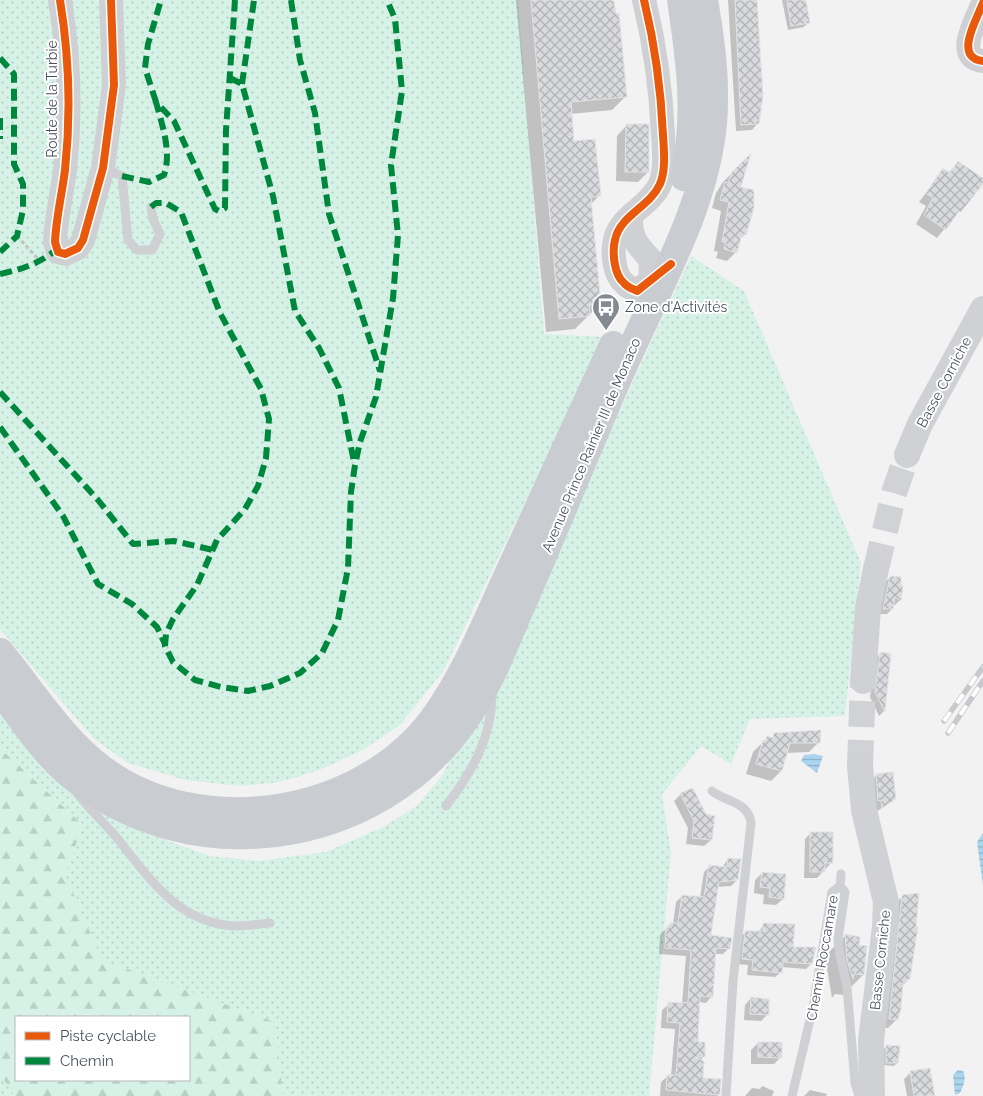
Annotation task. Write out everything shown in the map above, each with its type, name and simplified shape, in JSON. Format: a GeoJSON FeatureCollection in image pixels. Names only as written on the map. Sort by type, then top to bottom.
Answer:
{"type":"FeatureCollection","features":[{"type":"Feature","properties":{"kind":"main road","name":"Avenue Prince Rainier III de Monaco"},"geometry":{"type":"LineString","coordinates":[[0,689],[26,725],[66,771],[98,794],[157,822],[185,831],[218,836],[252,836],[320,824],[351,813],[381,798],[406,781],[435,756],[466,719],[489,679],[646,316],[653,274],[684,180],[691,142],[692,88],[680,0]]}},
{"type":"Feature","properties":{"kind":"main road","name":"Avenue Prince Rainier III de Monaco"},"geometry":{"type":"LineString","coordinates":[[0,652],[58,727],[79,750],[130,786],[160,799],[188,807],[249,811],[286,807],[342,789],[394,759],[432,720],[463,670],[653,274],[700,190],[711,140],[714,89],[704,0]]}},
{"type":"Feature","properties":{"kind":"main road","name":"Basse Corniche"},"geometry":{"type":"LineString","coordinates":[[907,455],[920,424],[983,309]]}},
{"type":"Feature","properties":{"kind":"main road"},"geometry":{"type":"LineString","coordinates":[[863,681],[868,608],[876,569]]}},
{"type":"Feature","properties":{"kind":"main road","name":"Basse Corniche"},"geometry":{"type":"LineString","coordinates":[[860,766],[864,810],[886,902],[885,927],[870,1056],[872,1096]]}},
{"type":"Feature","properties":{"kind":"street","name":"Route de la Turbie"},"geometry":{"type":"LineString","coordinates":[[60,0],[64,28],[68,112],[65,169],[55,235],[56,250],[61,254],[74,251],[83,240],[104,168],[114,85],[111,0]]}},
{"type":"Feature","properties":{"kind":"street"},"geometry":{"type":"LineString","coordinates":[[632,215],[630,224],[634,241],[653,274],[624,284],[619,277],[614,251],[618,232],[632,215],[650,200],[660,184],[664,166],[662,104],[656,50],[644,0]]}},
{"type":"Feature","properties":{"kind":"street"},"geometry":{"type":"LineString","coordinates":[[975,62],[969,54],[968,39],[983,3]]}},
{"type":"Feature","properties":{"kind":"lane"},"geometry":{"type":"LineString","coordinates":[[104,168],[122,176],[128,240],[137,250],[152,250],[160,234],[153,219],[151,207]]}},
{"type":"Feature","properties":{"kind":"lane"},"geometry":{"type":"LineString","coordinates":[[446,806],[469,776],[481,748],[492,706],[489,679]]}},
{"type":"Feature","properties":{"kind":"lane"},"geometry":{"type":"LineString","coordinates":[[66,771],[74,789],[89,810],[117,837],[135,864],[163,895],[201,920],[236,926],[270,922]]}},
{"type":"Feature","properties":{"kind":"lane"},"geometry":{"type":"LineString","coordinates":[[712,791],[745,808],[750,814],[751,823],[734,972],[728,1041],[726,1096]]}},
{"type":"Feature","properties":{"kind":"lane"},"geometry":{"type":"LineString","coordinates":[[840,886],[841,874]]}},
{"type":"Feature","properties":{"kind":"lane","name":"Chemin Roccamare"},"geometry":{"type":"LineString","coordinates":[[792,1096],[814,1007],[832,892],[840,886],[845,892],[839,931],[840,955],[848,987],[856,1083],[859,1096]]}},
{"type":"Feature","properties":{"kind":"path"},"geometry":{"type":"LineString","coordinates":[[17,236],[41,262]]}},
{"type":"Feature","properties":{"kind":"green space"},"geometry":{"type":"Polygon","coordinates":[[[0,0],[518,0],[544,334],[605,337],[444,670],[400,725],[361,751],[317,771],[280,782],[240,786],[185,780],[128,763],[94,739],[0,629],[0,0]]]}},
{"type":"Feature","properties":{"kind":"green space"},"geometry":{"type":"Polygon","coordinates":[[[691,256],[744,291],[861,563],[845,716],[750,719],[731,764],[701,746],[662,794],[671,853],[649,1096],[283,1096],[275,1022],[102,961],[65,875],[83,825],[0,748],[0,705],[72,791],[143,832],[210,856],[258,861],[326,852],[385,826],[418,805],[443,774],[504,661],[691,256]]]}},
{"type":"Feature","properties":{"kind":"green space"},"geometry":{"type":"Polygon","coordinates":[[[0,748],[83,825],[65,875],[102,960],[275,1022],[283,1096],[15,1096],[0,1074],[0,748]]]}},
{"type":"Feature","properties":{"kind":"green space"},"geometry":{"type":"Polygon","coordinates":[[[0,1074],[15,1096],[0,1096],[0,1074]]]}},
{"type":"Feature","properties":{"kind":"water"},"geometry":{"type":"Polygon","coordinates":[[[814,754],[823,756],[817,773],[801,761],[804,755],[814,754]]]}},
{"type":"Feature","properties":{"kind":"water"},"geometry":{"type":"Polygon","coordinates":[[[983,833],[983,885],[977,842],[983,833]]]}},
{"type":"Feature","properties":{"kind":"water"},"geometry":{"type":"Polygon","coordinates":[[[958,1070],[963,1071],[965,1080],[960,1093],[955,1095],[953,1075],[958,1070]]]}},
{"type":"Feature","properties":{"kind":"building"},"geometry":{"type":"Polygon","coordinates":[[[531,0],[611,0],[614,1],[616,14],[619,13],[627,97],[571,102],[574,141],[595,139],[601,196],[591,197],[601,305],[589,305],[590,316],[559,319],[531,0]]]}},
{"type":"Feature","properties":{"kind":"building"},"geometry":{"type":"Polygon","coordinates":[[[735,0],[757,0],[763,96],[759,124],[741,125],[735,0]]]}},
{"type":"Feature","properties":{"kind":"building"},"geometry":{"type":"Polygon","coordinates":[[[787,0],[806,0],[810,23],[791,26],[787,0]]]}},
{"type":"Feature","properties":{"kind":"building"},"geometry":{"type":"Polygon","coordinates":[[[626,124],[649,124],[649,172],[625,172],[626,124]]]}},
{"type":"Feature","properties":{"kind":"building"},"geometry":{"type":"Polygon","coordinates":[[[751,153],[741,187],[754,190],[754,208],[746,235],[742,234],[737,253],[724,249],[726,243],[722,242],[729,202],[720,200],[725,182],[728,183],[732,172],[751,153]]]}},
{"type":"Feature","properties":{"kind":"building"},"geometry":{"type":"Polygon","coordinates":[[[958,161],[983,178],[983,184],[961,212],[959,211],[946,230],[924,215],[933,198],[926,193],[943,168],[950,173],[958,161]]]}},
{"type":"Feature","properties":{"kind":"building"},"geometry":{"type":"Polygon","coordinates":[[[890,576],[901,577],[901,585],[903,586],[901,601],[895,597],[893,609],[883,609],[890,576]]]}},
{"type":"Feature","properties":{"kind":"building"},"geometry":{"type":"Polygon","coordinates":[[[880,652],[891,654],[885,712],[875,692],[880,652]]]}},
{"type":"Feature","properties":{"kind":"building"},"geometry":{"type":"Polygon","coordinates":[[[821,730],[820,743],[790,743],[782,771],[756,764],[763,740],[765,741],[767,736],[773,738],[774,733],[821,730]]]}},
{"type":"Feature","properties":{"kind":"building"},"geometry":{"type":"Polygon","coordinates":[[[893,772],[896,799],[882,808],[881,800],[878,801],[876,774],[893,772]]]}},
{"type":"Feature","properties":{"kind":"building"},"geometry":{"type":"Polygon","coordinates":[[[693,788],[706,814],[715,816],[712,840],[692,838],[694,821],[680,793],[693,788]]]}},
{"type":"Feature","properties":{"kind":"building"},"geometry":{"type":"Polygon","coordinates":[[[810,832],[833,832],[833,863],[825,863],[825,872],[810,872],[810,832]]]}},
{"type":"Feature","properties":{"kind":"building"},"geometry":{"type":"Polygon","coordinates":[[[728,858],[741,859],[738,880],[719,882],[711,935],[732,938],[730,949],[716,948],[713,997],[700,996],[698,1042],[705,1042],[705,1057],[695,1057],[704,1061],[703,1078],[721,1079],[720,1095],[666,1090],[667,1075],[676,1075],[680,1023],[667,1022],[668,1002],[688,1003],[691,950],[665,948],[666,927],[669,928],[670,923],[678,923],[682,895],[704,897],[709,865],[727,867],[728,858]]]}},
{"type":"Feature","properties":{"kind":"building"},"geometry":{"type":"Polygon","coordinates":[[[762,872],[786,874],[784,899],[769,897],[770,888],[760,887],[762,872]]]}},
{"type":"Feature","properties":{"kind":"building"},"geometry":{"type":"Polygon","coordinates":[[[919,893],[916,927],[918,927],[910,979],[903,983],[898,1020],[889,1019],[902,895],[919,893]]]}},
{"type":"Feature","properties":{"kind":"building"},"geometry":{"type":"Polygon","coordinates":[[[763,923],[795,924],[793,947],[816,947],[812,964],[783,962],[782,973],[752,970],[753,960],[742,959],[745,931],[763,931],[763,923]]]}},
{"type":"Feature","properties":{"kind":"building"},"geometry":{"type":"Polygon","coordinates":[[[845,934],[860,937],[859,945],[867,946],[864,975],[854,974],[853,979],[847,960],[845,934]]]}},
{"type":"Feature","properties":{"kind":"building"},"geometry":{"type":"Polygon","coordinates":[[[751,997],[769,999],[769,1015],[750,1014],[751,997]]]}},
{"type":"Feature","properties":{"kind":"building"},"geometry":{"type":"Polygon","coordinates":[[[758,1042],[782,1042],[782,1058],[758,1057],[758,1042]]]}},
{"type":"Feature","properties":{"kind":"building"},"geometry":{"type":"Polygon","coordinates":[[[886,1045],[900,1046],[898,1063],[886,1063],[886,1045]]]}},
{"type":"Feature","properties":{"kind":"building"},"geometry":{"type":"Polygon","coordinates":[[[930,1068],[935,1096],[914,1096],[910,1071],[930,1068]]]}},
{"type":"Feature","properties":{"kind":"tunnel"},"geometry":{"type":"LineString","coordinates":[[876,569],[894,493],[907,455]]}},
{"type":"Feature","properties":{"kind":"tunnel"},"geometry":{"type":"LineString","coordinates":[[860,766],[863,681]]}},
{"type":"Feature","properties":{"kind":"railway"},"geometry":{"type":"LineString","coordinates":[[944,721],[983,667]]}},
{"type":"Feature","properties":{"kind":"railway"},"geometry":{"type":"LineString","coordinates":[[948,733],[983,681]]}},
{"type":"Feature","properties":{"kind":"marked path"},"geometry":{"type":"LineString","coordinates":[[156,102],[145,68],[148,44],[161,0]]}},
{"type":"Feature","properties":{"kind":"marked path"},"geometry":{"type":"LineString","coordinates":[[122,176],[149,182],[164,175],[167,148],[156,102],[174,121],[215,209],[219,211],[225,208],[226,130],[235,0]]}},
{"type":"Feature","properties":{"kind":"marked path"},"geometry":{"type":"LineString","coordinates":[[242,84],[254,0]]}},
{"type":"Feature","properties":{"kind":"marked path"},"geometry":{"type":"LineString","coordinates":[[291,0],[300,60],[315,113],[329,214],[380,371]]}},
{"type":"Feature","properties":{"kind":"marked path"},"geometry":{"type":"LineString","coordinates":[[151,207],[156,203],[166,203],[181,212],[220,313],[261,389],[269,419],[266,458],[258,486],[245,509],[217,540],[197,585],[173,619],[166,634],[165,646],[173,662],[195,680],[221,687],[248,691],[270,686],[300,673],[322,653],[338,620],[348,568],[351,492],[355,465],[360,442],[376,397],[393,298],[398,235],[391,165],[402,91],[395,19],[387,0]]}},
{"type":"Feature","properties":{"kind":"marked path"},"geometry":{"type":"LineString","coordinates":[[0,58],[14,74],[14,164],[23,184],[23,210],[17,236],[0,252]]}},
{"type":"Feature","properties":{"kind":"marked path"},"geometry":{"type":"LineString","coordinates":[[230,78],[242,84],[273,196],[295,311],[319,348],[339,388],[354,462]]}},
{"type":"Feature","properties":{"kind":"marked path"},"geometry":{"type":"LineString","coordinates":[[0,118],[0,139]]}},
{"type":"Feature","properties":{"kind":"marked path"},"geometry":{"type":"LineString","coordinates":[[0,274],[30,265],[56,250]]}},
{"type":"Feature","properties":{"kind":"marked path"},"geometry":{"type":"LineString","coordinates":[[0,392],[98,500],[133,544],[174,541],[213,550]]}},
{"type":"Feature","properties":{"kind":"marked path"},"geometry":{"type":"LineString","coordinates":[[0,427],[63,516],[98,584],[132,604],[157,627],[165,644]]}},
{"type":"Feature","properties":{"kind":"cycle path"},"geometry":{"type":"LineString","coordinates":[[60,0],[67,63],[68,128],[65,170],[55,242],[58,252],[65,254],[78,248],[83,240],[103,168],[114,85],[111,0]]}},
{"type":"Feature","properties":{"kind":"cycle path"},"geometry":{"type":"LineString","coordinates":[[644,0],[659,84],[664,147],[663,173],[660,184],[655,192],[629,217],[618,231],[614,245],[614,257],[618,275],[627,286],[637,291],[671,264]]}},
{"type":"Feature","properties":{"kind":"cycle path"},"geometry":{"type":"LineString","coordinates":[[983,3],[972,28],[968,46],[969,53],[974,58],[983,61]]}},
{"type":"Feature","properties":{"kind":"place","name":"Zone d'Activités"},"geometry":{"type":"Point","coordinates":[606,331]}}]}
